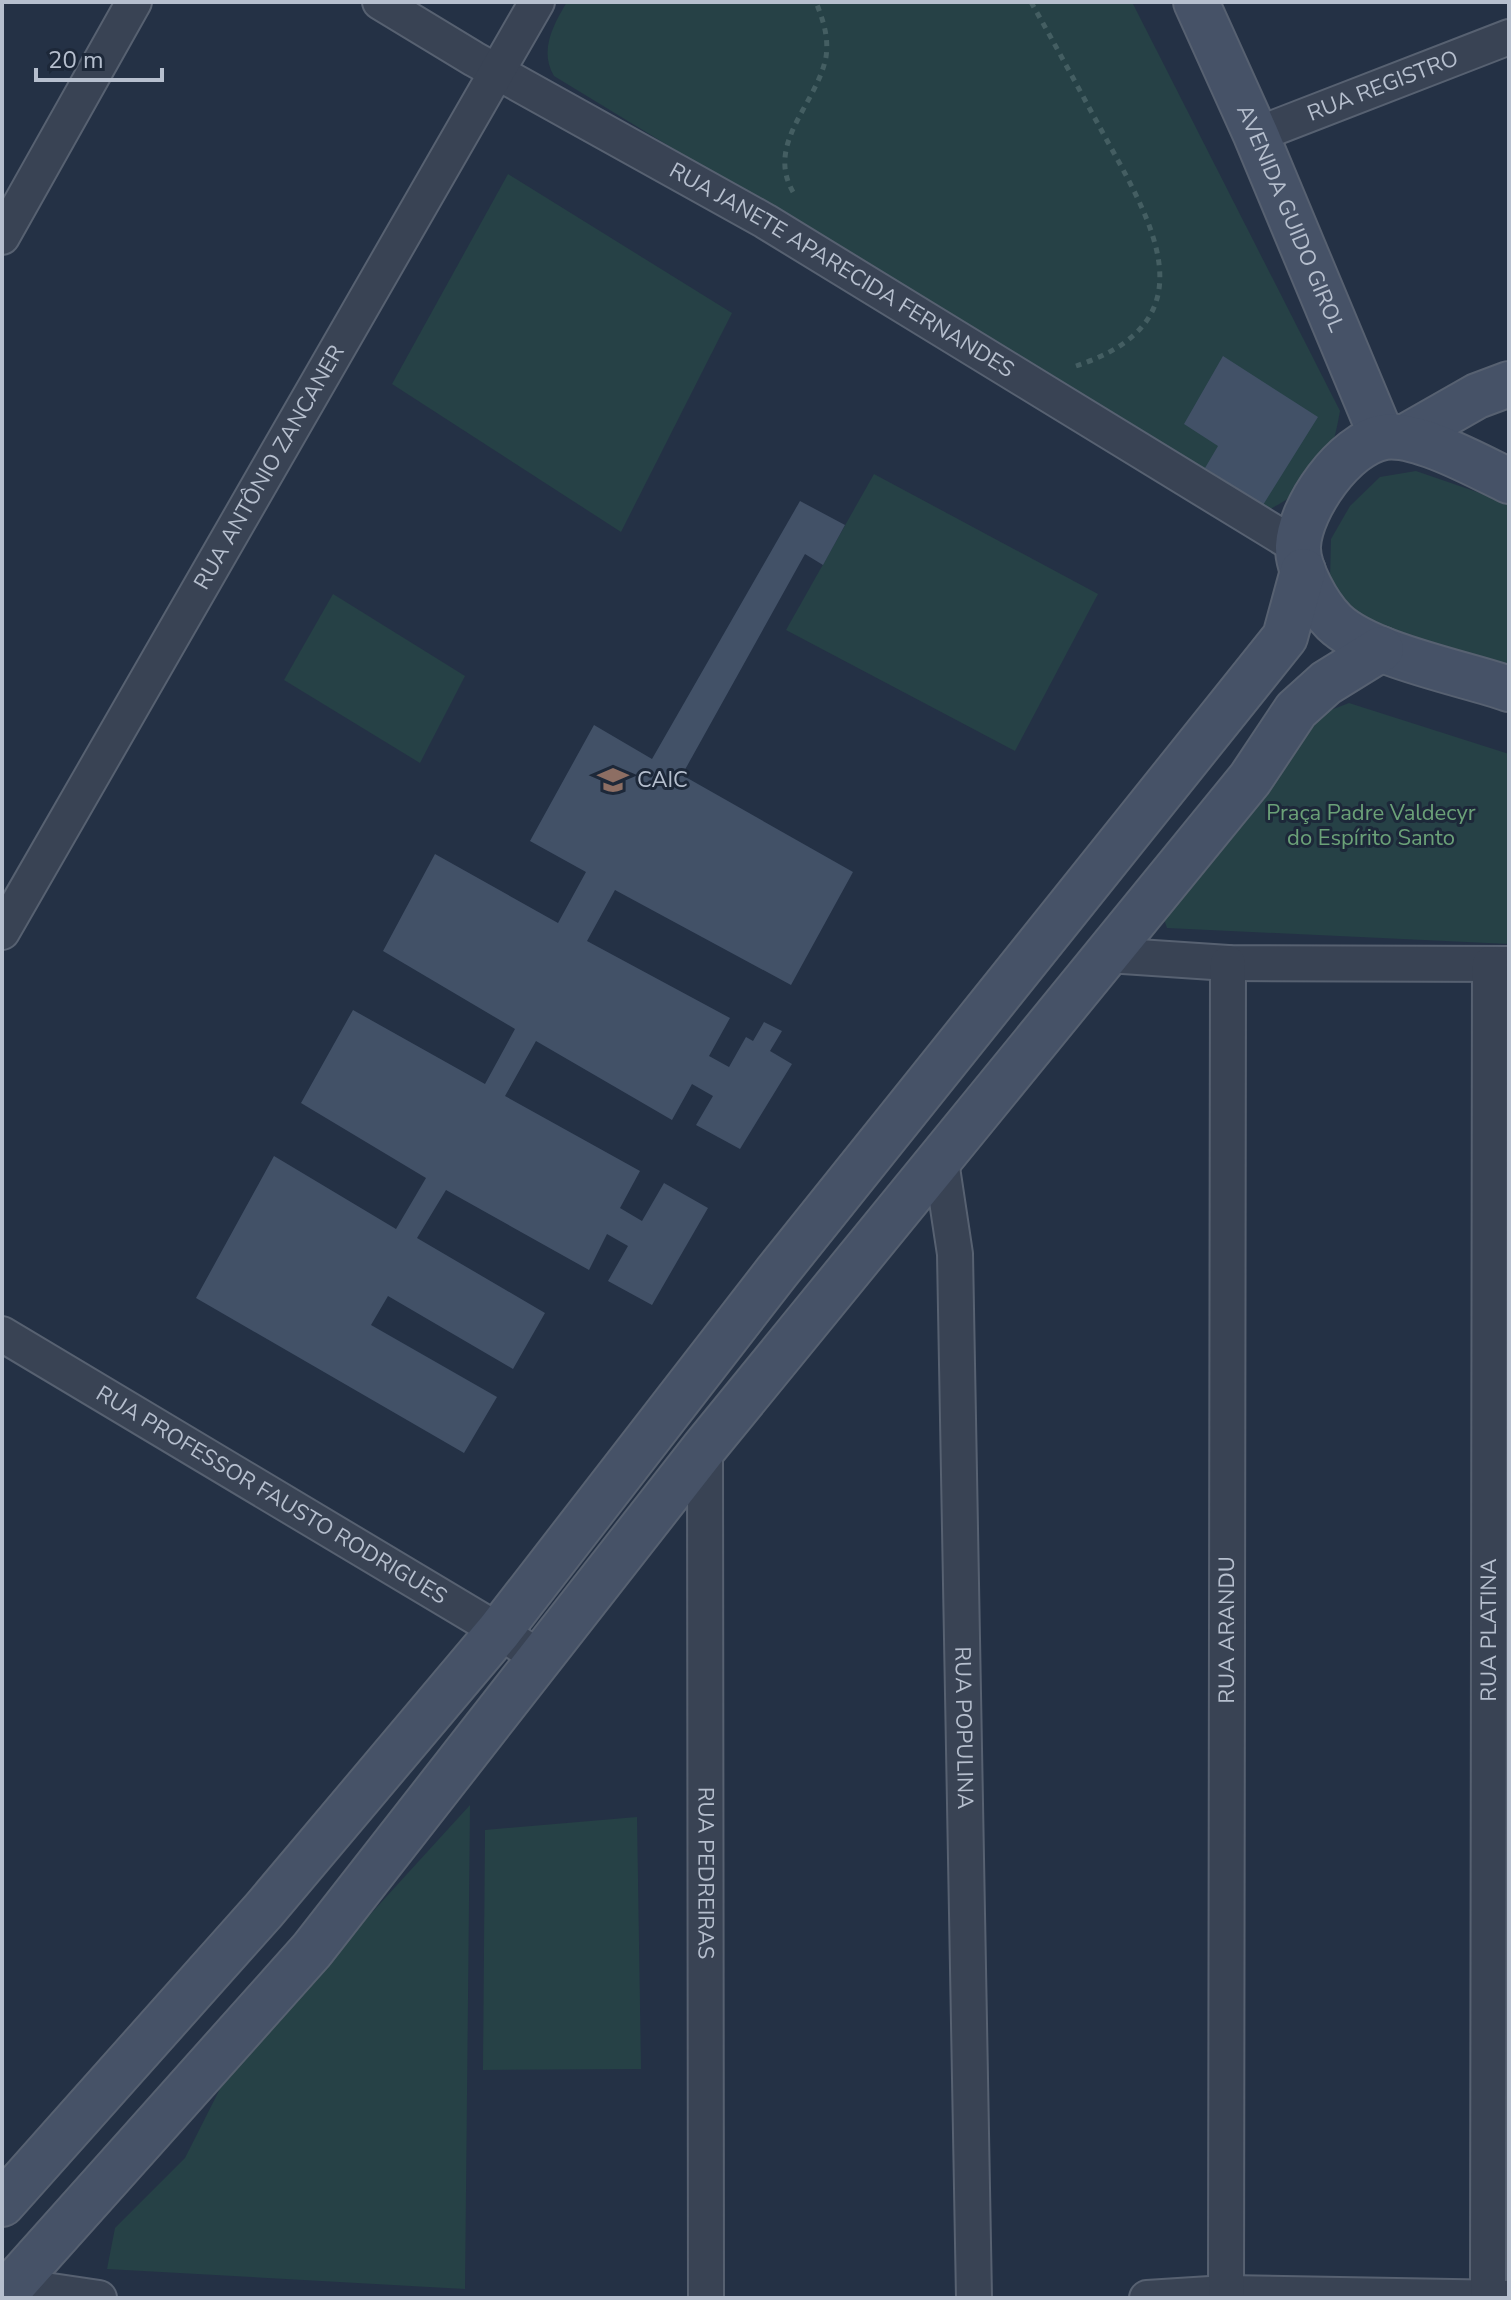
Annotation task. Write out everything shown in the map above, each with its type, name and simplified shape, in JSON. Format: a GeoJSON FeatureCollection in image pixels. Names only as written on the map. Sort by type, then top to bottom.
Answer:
{"type":"FeatureCollection","features":[{"type":"Feature","properties":{"kind":"main road","name":"AVENIDA GUIDO GIROL"},"geometry":{"type":"LineString","coordinates":[[1196,2],[1393,437]]}},
{"type":"Feature","properties":{"kind":"main road"},"geometry":{"type":"LineString","coordinates":[[2,2204],[264,1910],[499,1631],[786,1261],[1285,637],[1308,511],[1323,483],[1355,453],[1509,384]]}},
{"type":"Feature","properties":{"kind":"main road"},"geometry":{"type":"LineString","coordinates":[[1393,437],[1509,481]]}},
{"type":"Feature","properties":{"kind":"main road"},"geometry":{"type":"LineString","coordinates":[[1301,559],[1334,622],[1381,649],[1509,689]]}},
{"type":"Feature","properties":{"kind":"main road"},"geometry":{"type":"LineString","coordinates":[[5,2287],[131,2156],[312,1950],[705,1447],[1250,779],[1296,710],[1326,683],[1381,649]]}},
{"type":"Feature","properties":{"kind":"street"},"geometry":{"type":"LineString","coordinates":[[2,237],[134,2]]}},
{"type":"Feature","properties":{"kind":"street","name":"RUA JANETE APARECIDA FERNANDES"},"geometry":{"type":"LineString","coordinates":[[380,2],[765,221],[1301,559]]}},
{"type":"Feature","properties":{"kind":"street","name":"RUA ANTÔNIO ZANCANER"},"geometry":{"type":"LineString","coordinates":[[2,932],[537,2]]}},
{"type":"Feature","properties":{"kind":"street","name":"RUA REGISTRO"},"geometry":{"type":"LineString","coordinates":[[1256,135],[1509,37]]}},
{"type":"Feature","properties":{"kind":"street"},"geometry":{"type":"LineString","coordinates":[[1108,955],[1228,963],[1500,964]]}},
{"type":"Feature","properties":{"kind":"street","name":"RUA ARANDU"},"geometry":{"type":"LineString","coordinates":[[1226,2296],[1228,963]]}},
{"type":"Feature","properties":{"kind":"street","name":"RUA PLATINA"},"geometry":{"type":"LineString","coordinates":[[1488,2298],[1500,964]]}},
{"type":"Feature","properties":{"kind":"street","name":"RUA POPULINA"},"geometry":{"type":"LineString","coordinates":[[941,1161],[955,1254],[974,2298]]}},
{"type":"Feature","properties":{"kind":"street","name":"RUA PROFESSOR FAUSTO RODRIGUES"},"geometry":{"type":"LineString","coordinates":[[2,1334],[541,1659]]}},
{"type":"Feature","properties":{"kind":"street","name":"RUA PEDREIRAS"},"geometry":{"type":"LineString","coordinates":[[705,1447],[706,2298]]}},
{"type":"Feature","properties":{"kind":"street"},"geometry":{"type":"LineString","coordinates":[[5,2287],[99,2298]]}},
{"type":"Feature","properties":{"kind":"street"},"geometry":{"type":"LineString","coordinates":[[1147,2298],[1509,2298]]}},
{"type":"Feature","properties":{"kind":"path"},"geometry":{"type":"LineString","coordinates":[[796,198],[786,179],[784,154],[826,58],[826,29],[816,2]]}},
{"type":"Feature","properties":{"kind":"path"},"geometry":{"type":"LineString","coordinates":[[1031,2],[1141,203],[1158,242],[1160,275],[1153,308],[1130,341],[1103,357],[1064,366]]}},
{"type":"Feature","properties":{"kind":"green space"},"geometry":{"type":"Polygon","coordinates":[[[567,2],[1132,2],[1340,411],[1326,460],[1298,492],[1267,511],[554,76],[548,48],[553,29],[567,2]]]}},
{"type":"Feature","properties":{"kind":"green space"},"geometry":{"type":"Polygon","coordinates":[[[508,174],[732,313],[621,532],[392,384],[508,174]]]}},
{"type":"Feature","properties":{"kind":"green space"},"geometry":{"type":"Polygon","coordinates":[[[1416,471],[1509,503],[1509,677],[1349,617],[1330,580],[1331,539],[1350,506],[1380,477],[1416,471]]]}},
{"type":"Feature","properties":{"kind":"green space"},"geometry":{"type":"Polygon","coordinates":[[[874,474],[1098,594],[1015,751],[786,630],[874,474]]]}},
{"type":"Feature","properties":{"kind":"green space"},"geometry":{"type":"Polygon","coordinates":[[[333,594],[465,676],[420,763],[284,680],[333,594]]]}},
{"type":"Feature","properties":{"kind":"green space","name":"Praça Padre Valdecyr do Espírito Santo"},"geometry":{"type":"Polygon","coordinates":[[[1349,703],[1509,754],[1509,944],[1167,928],[1162,913],[1300,722],[1349,703]]]}},
{"type":"Feature","properties":{"kind":"green space"},"geometry":{"type":"Polygon","coordinates":[[[470,1805],[465,2289],[107,2269],[115,2228],[185,2158],[231,2067],[470,1805]]]}},
{"type":"Feature","properties":{"kind":"green space"},"geometry":{"type":"Polygon","coordinates":[[[637,1817],[641,2069],[483,2070],[485,1830],[637,1817]]]}},
{"type":"Feature","properties":{"kind":"building"},"geometry":{"type":"Polygon","coordinates":[[[1223,356],[1318,417],[1263,505],[1205,468],[1218,446],[1184,424],[1223,356]]]}},
{"type":"Feature","properties":{"kind":"building"},"geometry":{"type":"Polygon","coordinates":[[[800,501],[845,525],[823,565],[805,554],[682,775],[853,872],[791,985],[615,890],[587,941],[730,1018],[709,1056],[729,1067],[746,1037],[753,1041],[764,1022],[782,1031],[770,1051],[792,1064],[740,1149],[696,1125],[713,1096],[692,1084],[672,1120],[536,1041],[505,1096],[640,1171],[620,1208],[642,1221],[664,1183],[708,1208],[652,1305],[608,1281],[628,1246],[607,1234],[589,1270],[446,1190],[417,1238],[545,1313],[513,1369],[388,1296],[371,1325],[497,1397],[464,1453],[196,1298],[274,1156],[396,1229],[426,1178],[301,1103],[353,1010],[485,1084],[515,1029],[383,951],[435,854],[558,923],[586,872],[530,841],[594,725],[652,759],[800,501]]]}},
{"type":"Feature","properties":{"kind":"place","name":"CAIC"},"geometry":{"type":"Point","coordinates":[613,780]}}]}
